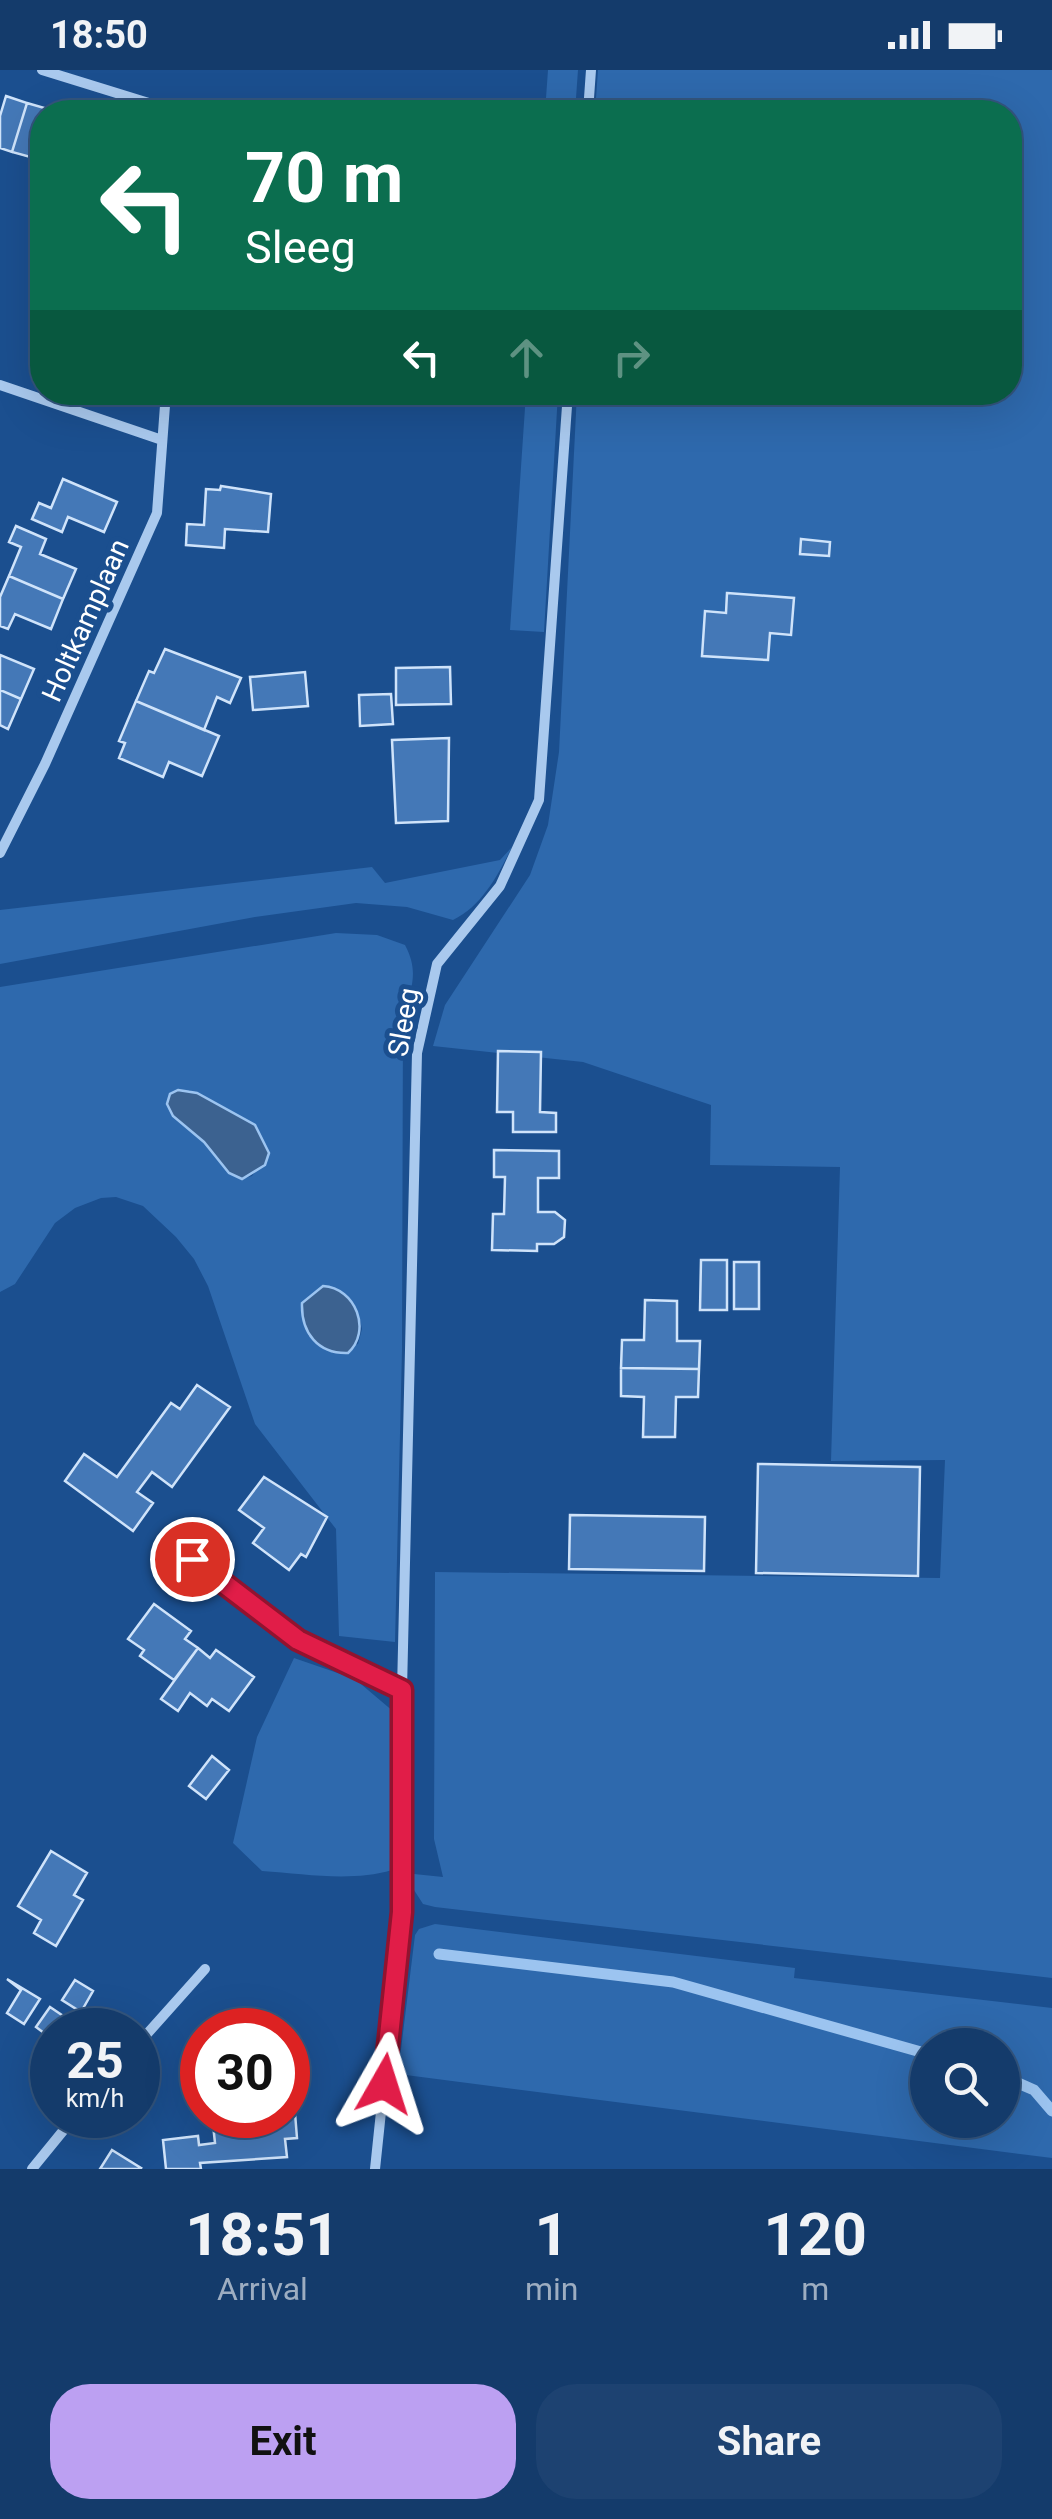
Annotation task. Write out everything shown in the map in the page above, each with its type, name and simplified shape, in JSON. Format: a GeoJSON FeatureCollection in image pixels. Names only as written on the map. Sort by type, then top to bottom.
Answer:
{"type":"FeatureCollection","features":[{"type":"Feature","properties":{"kind":"street"},"geometry":{"type":"LineString","coordinates":[[42,70],[139,100]]}},
{"type":"Feature","properties":{"kind":"street"},"geometry":{"type":"LineString","coordinates":[[589,100],[591,70]]}},
{"type":"Feature","properties":{"kind":"street"},"geometry":{"type":"LineString","coordinates":[[0,384],[30,394]]}},
{"type":"Feature","properties":{"kind":"street"},"geometry":{"type":"LineString","coordinates":[[61,405],[162,440]]}},
{"type":"Feature","properties":{"kind":"street","name":"Holtkamplaan"},"geometry":{"type":"LineString","coordinates":[[0,853],[38,780],[157,512],[165,405]]}},
{"type":"Feature","properties":{"kind":"street","name":"Sleeg"},"geometry":{"type":"LineString","coordinates":[[375,2169],[402,1912],[402,1690],[417,1053],[437,964],[500,886],[538,800],[567,405]]}},
{"type":"Feature","properties":{"kind":"street"},"geometry":{"type":"LineString","coordinates":[[192,1559],[298,1640],[402,1690]]}},
{"type":"Feature","properties":{"kind":"street"},"geometry":{"type":"LineString","coordinates":[[160,2019],[205,1969]]}},
{"type":"Feature","properties":{"kind":"street"},"geometry":{"type":"LineString","coordinates":[[32,2169],[57,2138]]}},
{"type":"Feature","properties":{"kind":"shaded area"},"geometry":{"type":"Polygon","coordinates":[[[548,70],[578,70],[576,100],[546,100],[548,70]]]}},
{"type":"Feature","properties":{"kind":"shaded area"},"geometry":{"type":"Polygon","coordinates":[[[598,70],[1052,70],[1052,1978],[435,1907],[423,1904],[414,1890],[414,1874],[443,1877],[434,1839],[435,1572],[940,1578],[945,1460],[831,1461],[840,1167],[710,1165],[711,1105],[583,1062],[433,1046],[445,1005],[530,875],[548,825],[559,752],[576,405],[1022,405],[1022,100],[596,100],[598,70]]]}},
{"type":"Feature","properties":{"kind":"shaded area"},"geometry":{"type":"Polygon","coordinates":[[[525,405],[557,405],[544,632],[510,630],[525,405]]]}},
{"type":"Feature","properties":{"kind":"shaded area"},"geometry":{"type":"Polygon","coordinates":[[[512,847],[481,898],[453,920],[407,907],[356,903],[255,917],[0,964],[0,910],[372,867],[385,883],[500,860],[512,847]]]}},
{"type":"Feature","properties":{"kind":"shaded area"},"geometry":{"type":"Polygon","coordinates":[[[336,933],[377,935],[405,945],[413,971],[403,1015],[402,1350],[395,1642],[339,1636],[336,1529],[255,1424],[208,1286],[194,1259],[143,1206],[116,1197],[75,1208],[55,1223],[15,1284],[0,1292],[0,987],[336,933]],[[189,1090],[212,1153],[242,1179],[252,1176],[269,1153],[254,1124],[189,1090]],[[359,1316],[308,1335],[320,1347],[334,1353],[358,1344],[362,1329],[359,1316]]]}},
{"type":"Feature","properties":{"kind":"shaded area"},"geometry":{"type":"Polygon","coordinates":[[[178,1090],[197,1093],[255,1125],[269,1153],[265,1165],[242,1179],[229,1173],[204,1142],[173,1116],[167,1104],[170,1094],[178,1090]]]}},
{"type":"Feature","properties":{"kind":"shaded area"},"geometry":{"type":"Polygon","coordinates":[[[323,1286],[344,1294],[357,1312],[359,1334],[348,1353],[320,1346],[305,1324],[302,1303],[323,1286]]]}},
{"type":"Feature","properties":{"kind":"shaded area"},"geometry":{"type":"Polygon","coordinates":[[[294,1658],[355,1679],[394,1712],[392,1870],[345,1876],[262,1871],[233,1843],[257,1737],[294,1658]]]}},
{"type":"Feature","properties":{"kind":"shaded area"},"geometry":{"type":"Polygon","coordinates":[[[435,1924],[795,1968],[794,1978],[1052,2008],[1052,2158],[398,2074],[415,1935],[419,1929],[435,1924]]]}},
{"type":"Feature","properties":{"kind":"building"},"geometry":{"type":"Polygon","coordinates":[[[6,96],[27,103],[12,152],[0,148],[0,116],[6,96]]]}},
{"type":"Feature","properties":{"kind":"building"},"geometry":{"type":"Polygon","coordinates":[[[27,103],[30,104],[30,157],[12,152],[27,103]]]}},
{"type":"Feature","properties":{"kind":"building"},"geometry":{"type":"Polygon","coordinates":[[[63,479],[117,502],[104,532],[68,517],[62,532],[32,519],[39,503],[51,508],[63,479]]]}},
{"type":"Feature","properties":{"kind":"building"},"geometry":{"type":"Polygon","coordinates":[[[221,486],[271,494],[268,532],[225,529],[224,548],[186,545],[187,524],[204,525],[206,489],[220,490],[221,486]]]}},
{"type":"Feature","properties":{"kind":"building"},"geometry":{"type":"Polygon","coordinates":[[[16,526],[46,539],[40,554],[76,569],[63,599],[9,576],[21,547],[9,542],[16,526]]]}},
{"type":"Feature","properties":{"kind":"building"},"geometry":{"type":"Polygon","coordinates":[[[801,539],[830,542],[829,556],[800,554],[801,539]]]}},
{"type":"Feature","properties":{"kind":"building"},"geometry":{"type":"Polygon","coordinates":[[[9,576],[63,599],[51,629],[15,614],[8,629],[0,626],[0,597],[9,576]]]}},
{"type":"Feature","properties":{"kind":"building"},"geometry":{"type":"Polygon","coordinates":[[[727,593],[794,598],[791,635],[770,633],[768,660],[702,656],[705,611],[726,613],[727,593]]]}},
{"type":"Feature","properties":{"kind":"building"},"geometry":{"type":"Polygon","coordinates":[[[165,649],[241,678],[230,703],[217,697],[204,730],[136,701],[149,671],[154,673],[165,649]]]}},
{"type":"Feature","properties":{"kind":"building"},"geometry":{"type":"Polygon","coordinates":[[[0,655],[34,669],[21,699],[0,690],[0,655]]]}},
{"type":"Feature","properties":{"kind":"building"},"geometry":{"type":"Polygon","coordinates":[[[450,667],[451,704],[396,705],[396,668],[450,667]]]}},
{"type":"Feature","properties":{"kind":"building"},"geometry":{"type":"Polygon","coordinates":[[[305,672],[308,706],[253,710],[250,677],[305,672]]]}},
{"type":"Feature","properties":{"kind":"building"},"geometry":{"type":"Polygon","coordinates":[[[0,690],[21,699],[8,729],[0,725],[0,690]]]}},
{"type":"Feature","properties":{"kind":"building"},"geometry":{"type":"Polygon","coordinates":[[[391,694],[393,724],[360,726],[359,695],[391,694]]]}},
{"type":"Feature","properties":{"kind":"building"},"geometry":{"type":"Polygon","coordinates":[[[136,701],[219,736],[202,776],[169,762],[163,777],[119,758],[125,743],[119,741],[136,701]]]}},
{"type":"Feature","properties":{"kind":"building"},"geometry":{"type":"Polygon","coordinates":[[[449,738],[448,821],[396,823],[392,740],[449,738]]]}},
{"type":"Feature","properties":{"kind":"building"},"geometry":{"type":"Polygon","coordinates":[[[498,1051],[541,1052],[540,1112],[556,1113],[556,1132],[513,1132],[513,1112],[497,1112],[498,1051]]]}},
{"type":"Feature","properties":{"kind":"building"},"geometry":{"type":"Polygon","coordinates":[[[494,1150],[559,1151],[559,1178],[538,1178],[538,1212],[555,1212],[565,1220],[564,1237],[554,1244],[537,1244],[537,1251],[492,1250],[493,1214],[504,1214],[505,1177],[494,1177],[494,1150]]]}},
{"type":"Feature","properties":{"kind":"building"},"geometry":{"type":"Polygon","coordinates":[[[701,1260],[727,1260],[727,1310],[700,1310],[701,1260]]]}},
{"type":"Feature","properties":{"kind":"building"},"geometry":{"type":"Polygon","coordinates":[[[734,1262],[759,1262],[759,1309],[734,1309],[734,1262]]]}},
{"type":"Feature","properties":{"kind":"building"},"geometry":{"type":"Polygon","coordinates":[[[645,1300],[677,1301],[677,1341],[700,1341],[699,1369],[621,1368],[622,1340],[644,1340],[645,1300]]]}},
{"type":"Feature","properties":{"kind":"building"},"geometry":{"type":"Polygon","coordinates":[[[621,1368],[699,1369],[698,1397],[676,1397],[675,1437],[643,1437],[644,1397],[621,1396],[621,1368]]]}},
{"type":"Feature","properties":{"kind":"building"},"geometry":{"type":"Polygon","coordinates":[[[197,1385],[230,1407],[172,1487],[152,1472],[137,1492],[153,1503],[133,1531],[65,1481],[84,1454],[117,1477],[171,1403],[180,1409],[197,1385]]]}},
{"type":"Feature","properties":{"kind":"building"},"geometry":{"type":"Polygon","coordinates":[[[758,1464],[920,1467],[918,1576],[756,1573],[758,1464]]]}},
{"type":"Feature","properties":{"kind":"building"},"geometry":{"type":"Polygon","coordinates":[[[264,1477],[327,1517],[306,1557],[301,1554],[289,1570],[253,1543],[264,1528],[239,1510],[264,1477]]]}},
{"type":"Feature","properties":{"kind":"building"},"geometry":{"type":"Polygon","coordinates":[[[570,1515],[705,1517],[704,1571],[569,1569],[570,1515]]]}},
{"type":"Feature","properties":{"kind":"building"},"geometry":{"type":"Polygon","coordinates":[[[154,1604],[191,1631],[185,1639],[198,1648],[174,1680],[140,1656],[144,1650],[128,1639],[154,1604]]]}},
{"type":"Feature","properties":{"kind":"building"},"geometry":{"type":"Polygon","coordinates":[[[198,1648],[210,1658],[216,1650],[254,1677],[229,1711],[212,1699],[207,1706],[190,1693],[178,1711],[161,1699],[198,1648]]]}},
{"type":"Feature","properties":{"kind":"building"},"geometry":{"type":"Polygon","coordinates":[[[212,1756],[229,1770],[206,1799],[189,1786],[212,1756]]]}},
{"type":"Feature","properties":{"kind":"building"},"geometry":{"type":"Polygon","coordinates":[[[51,1851],[87,1873],[74,1895],[83,1900],[56,1946],[34,1933],[41,1920],[18,1906],[51,1851]]]}},
{"type":"Feature","properties":{"kind":"building"},"geometry":{"type":"Polygon","coordinates":[[[7,1979],[40,1999],[30,2008],[24,2024],[7,2013],[21,1990],[7,1979]]]}},
{"type":"Feature","properties":{"kind":"building"},"geometry":{"type":"Polygon","coordinates":[[[75,1980],[93,1991],[83,2008],[75,2008],[62,2000],[75,1980]]]}},
{"type":"Feature","properties":{"kind":"building"},"geometry":{"type":"Polygon","coordinates":[[[198,2138],[199,2145],[215,2143],[214,2138],[297,2138],[285,2139],[287,2157],[200,2163],[201,2169],[166,2169],[163,2140],[198,2138]]]}},
{"type":"Feature","properties":{"kind":"building"},"geometry":{"type":"Polygon","coordinates":[[[112,2150],[141,2168],[100,2169],[112,2150]]]}},
{"type":"Feature","properties":{"kind":"waterway"},"geometry":{"type":"LineString","coordinates":[[439,1954],[673,1982],[910,2049]]}},
{"type":"Feature","properties":{"kind":"waterway"},"geometry":{"type":"LineString","coordinates":[[1020,2084],[1034,2090],[1052,2111]]}},
{"type":"Feature","properties":{"kind":"route"},"geometry":{"type":"LineString","coordinates":[[192,1559],[298,1640],[402,1690],[402,1912],[384,2084]]}}]}
